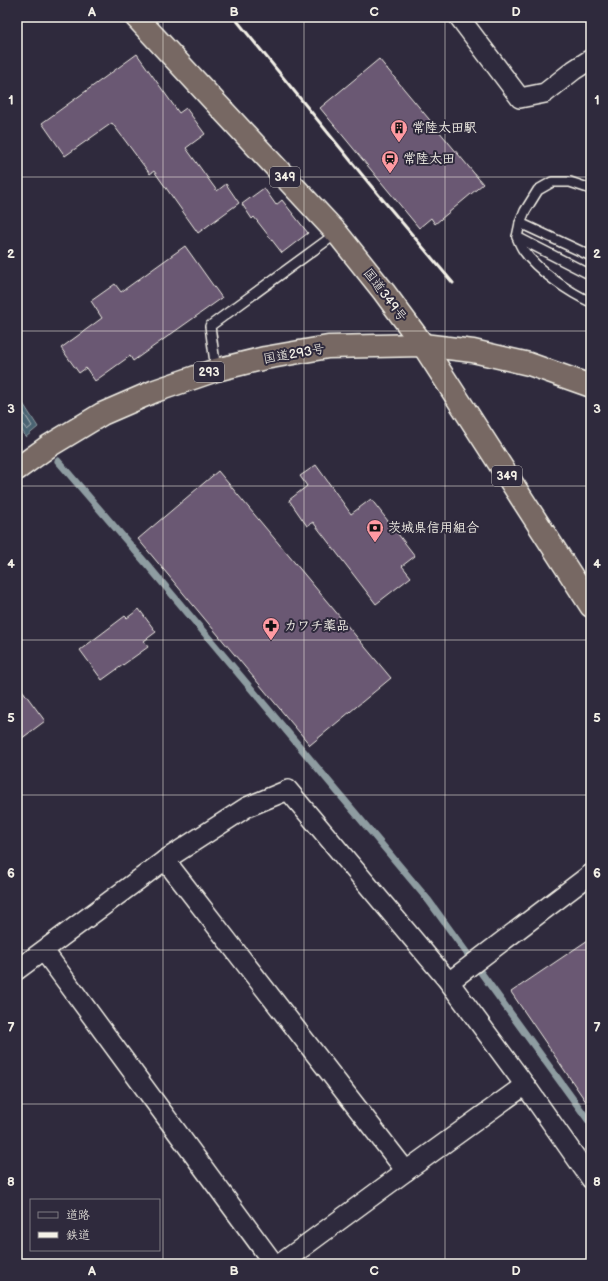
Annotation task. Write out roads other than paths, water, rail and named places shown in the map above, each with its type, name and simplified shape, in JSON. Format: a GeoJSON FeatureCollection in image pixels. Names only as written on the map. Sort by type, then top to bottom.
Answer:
{"type":"FeatureCollection","features":[{"type":"Feature","properties":{"kind":"highway","name":"国道349号"},"geometry":{"type":"LineString","coordinates":[[136,17],[337,234],[376,281],[423,345],[591,606]]}},
{"type":"Feature","properties":{"kind":"highway","name":"国道293号"},"geometry":{"type":"LineString","coordinates":[[17,469],[49,446],[102,414],[155,391],[216,370],[265,358],[328,347],[423,345],[473,351],[529,364],[591,386]]}},
{"type":"Feature","properties":{"kind":"street"},"geometry":{"type":"LineString","coordinates":[[466,20],[520,98],[545,93],[574,70],[591,59]]}},
{"type":"Feature","properties":{"kind":"street"},"geometry":{"type":"LineString","coordinates":[[17,970],[165,860],[247,807],[288,790],[449,982],[525,1085],[591,1179]]}},
{"type":"Feature","properties":{"kind":"street"},"geometry":{"type":"LineString","coordinates":[[165,860],[406,1171]]}},
{"type":"Feature","properties":{"kind":"street"},"geometry":{"type":"LineString","coordinates":[[449,982],[591,874]]}},
{"type":"Feature","properties":{"kind":"street"},"geometry":{"type":"LineString","coordinates":[[44,951],[274,1264]]}},
{"type":"Feature","properties":{"kind":"street"},"geometry":{"type":"LineString","coordinates":[[280,1264],[525,1085]]}},
{"type":"Feature","properties":{"kind":"lane"},"geometry":{"type":"LineString","coordinates":[[591,189],[570,182],[552,182],[538,190],[525,211],[516,237],[524,251],[536,265],[557,282],[578,296],[591,302]]}},
{"type":"Feature","properties":{"kind":"lane"},"geometry":{"type":"LineString","coordinates":[[520,223],[591,256]]}},
{"type":"Feature","properties":{"kind":"lane"},"geometry":{"type":"LineString","coordinates":[[216,370],[210,326],[337,234]]}},
{"type":"Feature","properties":{"kind":"lane"},"geometry":{"type":"LineString","coordinates":[[516,237],[591,275]]}},
{"type":"Feature","properties":{"kind":"water"},"geometry":{"type":"Polygon","coordinates":[[[17,394],[38,427],[26,437],[17,422],[17,394]]]}},
{"type":"Feature","properties":{"kind":"waterway"},"geometry":{"type":"LineString","coordinates":[[58,461],[150,568],[429,901],[591,1124]]}},
{"type":"Feature","properties":{"kind":"railway"},"geometry":{"type":"LineString","coordinates":[[234,17],[372,187],[453,283]]}},
{"type":"Feature","properties":{"kind":"place","name":"常陸太田駅"},"geometry":{"type":"Point","coordinates":[399,143]}},
{"type":"Feature","properties":{"kind":"place","name":"常陸太田"},"geometry":{"type":"Point","coordinates":[390,174]}},
{"type":"Feature","properties":{"kind":"place","name":"茨城県信用組合"},"geometry":{"type":"Point","coordinates":[375,543]}},
{"type":"Feature","properties":{"kind":"place","name":"カワチ薬品"},"geometry":{"type":"Point","coordinates":[271,641]}}]}
